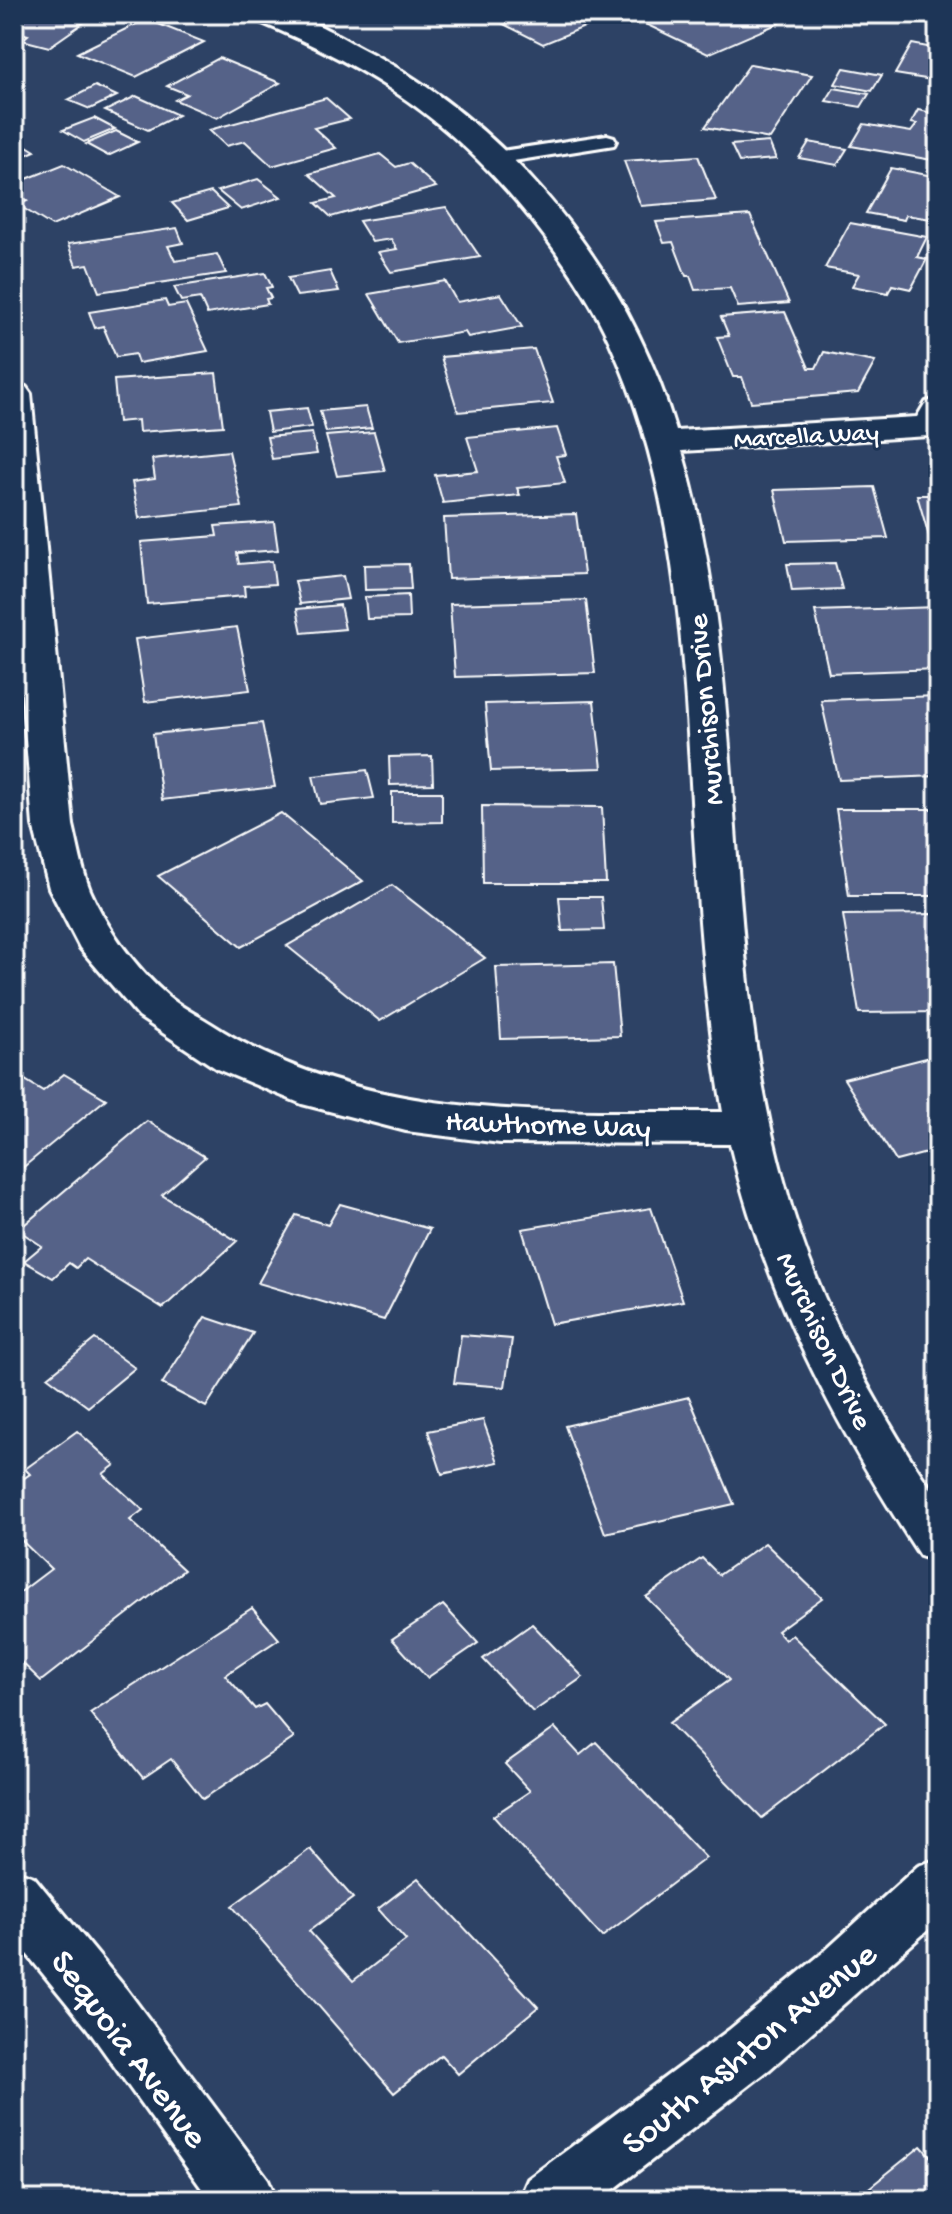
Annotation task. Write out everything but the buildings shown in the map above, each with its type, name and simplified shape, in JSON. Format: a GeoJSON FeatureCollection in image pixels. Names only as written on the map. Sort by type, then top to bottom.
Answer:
{"type":"FeatureCollection","features":[{"type":"Feature","properties":{"kind":"street","name":"Murchison Drive"},"geometry":{"type":"LineString","coordinates":[[265,14],[360,58],[418,92],[495,158],[566,241],[607,305],[638,368],[663,442],[684,538],[700,639],[730,1013],[748,1128],[780,1246],[835,1373],[904,1492],[938,1541]]}},
{"type":"Feature","properties":{"kind":"street","name":"Hawthorne Way"},"geometry":{"type":"LineString","coordinates":[[14,394],[53,825],[69,888],[101,948],[154,1007],[232,1058],[317,1093],[406,1115],[500,1127],[748,1128]]}},
{"type":"Feature","properties":{"kind":"street","name":"Marcella Way"},"geometry":{"type":"LineString","coordinates":[[663,442],[929,426],[938,409]]}},
{"type":"Feature","properties":{"kind":"street","name":"South Ashton Avenue"},"geometry":{"type":"LineString","coordinates":[[549,2200],[658,2124],[788,2021],[938,1884]]}},
{"type":"Feature","properties":{"kind":"street","name":"Sequoia Avenue"},"geometry":{"type":"LineString","coordinates":[[14,1895],[107,2009],[247,2200]]}},
{"type":"Feature","properties":{"kind":"lane"},"geometry":{"type":"LineString","coordinates":[[495,158],[607,141]]}}]}
